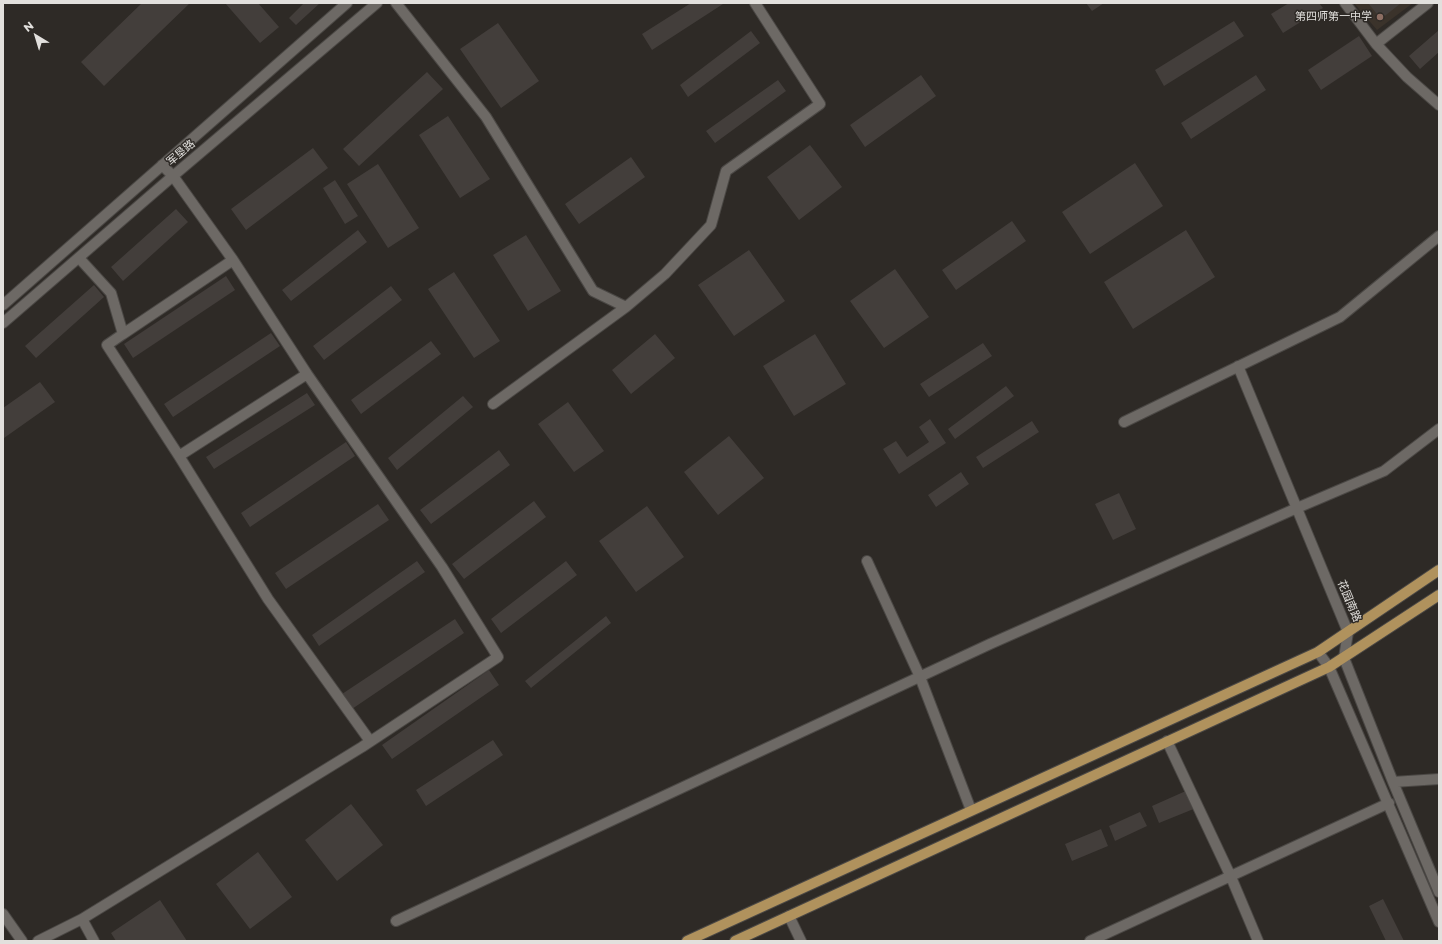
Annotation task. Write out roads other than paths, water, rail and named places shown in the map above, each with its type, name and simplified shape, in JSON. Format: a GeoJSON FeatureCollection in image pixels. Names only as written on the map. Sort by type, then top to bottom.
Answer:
{"type":"FeatureCollection","features":[{"type":"Feature","properties":{"kind":"main road"},"geometry":{"type":"LineString","coordinates":[[687,941],[1318,652],[1439,570]]}},
{"type":"Feature","properties":{"kind":"main road"},"geometry":{"type":"LineString","coordinates":[[735,941],[1329,667],[1439,595]]}},
{"type":"Feature","properties":{"kind":"street","name":"军垦路"},"geometry":{"type":"LineString","coordinates":[[3,305],[347,3]]}},
{"type":"Feature","properties":{"kind":"street","name":"军垦路"},"geometry":{"type":"LineString","coordinates":[[3,323],[377,3]]}},
{"type":"Feature","properties":{"kind":"street"},"geometry":{"type":"LineString","coordinates":[[396,3],[486,118],[593,291],[626,307]]}},
{"type":"Feature","properties":{"kind":"street"},"geometry":{"type":"LineString","coordinates":[[493,404],[626,307],[665,274],[711,225],[726,171],[820,104],[755,3]]}},
{"type":"Feature","properties":{"kind":"street"},"geometry":{"type":"LineString","coordinates":[[1345,3],[1376,44],[1407,77],[1439,105]]}},
{"type":"Feature","properties":{"kind":"street"},"geometry":{"type":"LineString","coordinates":[[1376,44],[1428,3]]}},
{"type":"Feature","properties":{"kind":"street"},"geometry":{"type":"LineString","coordinates":[[38,941],[82,919],[370,741],[498,656],[442,567],[308,374],[233,260],[173,176],[162,165]]}},
{"type":"Feature","properties":{"kind":"street"},"geometry":{"type":"LineString","coordinates":[[1124,422],[1340,317],[1439,236]]}},
{"type":"Feature","properties":{"kind":"street"},"geometry":{"type":"LineString","coordinates":[[79,258],[111,293],[123,334]]}},
{"type":"Feature","properties":{"kind":"street"},"geometry":{"type":"LineString","coordinates":[[233,260],[107,345],[179,456],[268,599],[370,741]]}},
{"type":"Feature","properties":{"kind":"street","name":"花园南路"},"geometry":{"type":"LineString","coordinates":[[1238,366],[1348,632],[1344,658]]}},
{"type":"Feature","properties":{"kind":"street"},"geometry":{"type":"LineString","coordinates":[[179,456],[308,374]]}},
{"type":"Feature","properties":{"kind":"street"},"geometry":{"type":"LineString","coordinates":[[396,921],[990,644],[1384,471],[1439,429]]}},
{"type":"Feature","properties":{"kind":"street"},"geometry":{"type":"LineString","coordinates":[[867,561],[920,677],[971,810]]}},
{"type":"Feature","properties":{"kind":"street"},"geometry":{"type":"LineString","coordinates":[[1318,652],[1329,667],[1389,803],[1439,922]]}},
{"type":"Feature","properties":{"kind":"street"},"geometry":{"type":"LineString","coordinates":[[1344,658],[1393,782],[1439,892]]}},
{"type":"Feature","properties":{"kind":"street"},"geometry":{"type":"LineString","coordinates":[[1167,741],[1231,877],[1258,941]]}},
{"type":"Feature","properties":{"kind":"street"},"geometry":{"type":"LineString","coordinates":[[1393,782],[1439,779]]}},
{"type":"Feature","properties":{"kind":"street"},"geometry":{"type":"LineString","coordinates":[[1090,941],[1389,803]]}},
{"type":"Feature","properties":{"kind":"street"},"geometry":{"type":"LineString","coordinates":[[3,914],[22,941]]}},
{"type":"Feature","properties":{"kind":"street"},"geometry":{"type":"LineString","coordinates":[[789,916],[801,941]]}},
{"type":"Feature","properties":{"kind":"street"},"geometry":{"type":"LineString","coordinates":[[82,919],[94,941]]}},
{"type":"Feature","properties":{"kind":"place","name":"第四师第一中学"},"geometry":{"type":"Point","coordinates":[1380,17]}}]}
